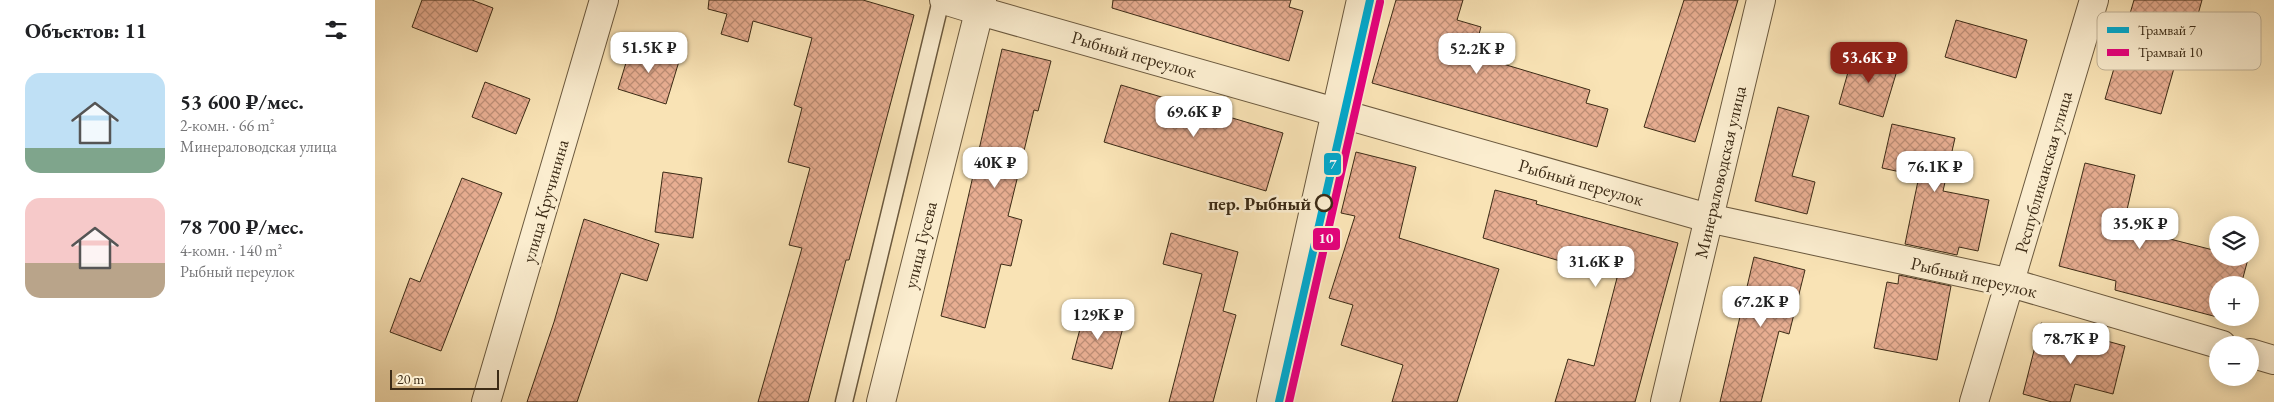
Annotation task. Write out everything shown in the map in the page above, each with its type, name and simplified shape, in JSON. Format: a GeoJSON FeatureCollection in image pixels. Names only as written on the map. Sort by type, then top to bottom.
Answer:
{"type":"FeatureCollection","features":[{"type":"Feature","properties":{"kind":"street","name":"улица Кручинина"},"geometry":{"type":"LineString","coordinates":[[486,402],[604,0]]}},
{"type":"Feature","properties":{"kind":"street","name":"Рыбный переулок"},"geometry":{"type":"LineString","coordinates":[[943,0],[981,5],[1336,111],[1708,218],[2011,283],[2209,341]]}},
{"type":"Feature","properties":{"kind":"street"},"geometry":{"type":"LineString","coordinates":[[1271,402],[1361,0]]}},
{"type":"Feature","properties":{"kind":"street","name":"Минераловодская улица"},"geometry":{"type":"LineString","coordinates":[[1665,402],[1761,0]]}},
{"type":"Feature","properties":{"kind":"street","name":"Республиканская улица"},"geometry":{"type":"LineString","coordinates":[[1974,402],[2094,0]]}},
{"type":"Feature","properties":{"kind":"street","name":"улица Гусева"},"geometry":{"type":"LineString","coordinates":[[881,402],[981,5]]}},
{"type":"Feature","properties":{"kind":"street"},"geometry":{"type":"LineString","coordinates":[[2259,356],[2274,360]]}},
{"type":"Feature","properties":{"kind":"lane"},"geometry":{"type":"LineString","coordinates":[[844,402],[943,0]]}},
{"type":"Feature","properties":{"kind":"building"},"geometry":{"type":"Polygon","coordinates":[[[422,0],[472,0],[493,8],[477,52],[412,27],[422,0]]]}},
{"type":"Feature","properties":{"kind":"building"},"geometry":{"type":"Polygon","coordinates":[[[709,0],[863,0],[914,15],[849,260],[846,260],[808,402],[758,402],[802,248],[789,245],[810,168],[788,162],[802,108],[794,105],[812,38],[753,21],[748,42],[721,34],[727,14],[708,9],[709,0]]]}},
{"type":"Feature","properties":{"kind":"building"},"geometry":{"type":"Polygon","coordinates":[[[1113,0],[1291,0],[1289,7],[1303,11],[1289,61],[1112,8],[1113,0]]]}},
{"type":"Feature","properties":{"kind":"building"},"geometry":{"type":"Polygon","coordinates":[[[1396,0],[1463,0],[1457,20],[1481,27],[1473,55],[1590,90],[1586,103],[1608,109],[1597,147],[1372,83],[1396,0]]]}},
{"type":"Feature","properties":{"kind":"building"},"geometry":{"type":"Polygon","coordinates":[[[1684,0],[1738,0],[1695,142],[1644,127],[1684,0]]]}},
{"type":"Feature","properties":{"kind":"building"},"geometry":{"type":"Polygon","coordinates":[[[2134,0],[2202,0],[2199,12],[2130,12],[2134,0]]]}},
{"type":"Feature","properties":{"kind":"building"},"geometry":{"type":"Polygon","coordinates":[[[1956,20],[2027,40],[2016,78],[1945,57],[1956,20]]]}},
{"type":"Feature","properties":{"kind":"building"},"geometry":{"type":"Polygon","coordinates":[[[632,43],[680,58],[666,104],[618,89],[632,43]]]}},
{"type":"Feature","properties":{"kind":"building"},"geometry":{"type":"Polygon","coordinates":[[[1002,49],[1051,61],[1038,111],[1034,110],[1008,216],[1022,220],[1011,266],[1001,264],[985,328],[941,316],[1002,49]]]}},
{"type":"Feature","properties":{"kind":"building"},"geometry":{"type":"Polygon","coordinates":[[[1854,51],[1899,64],[1883,117],[1839,104],[1854,51]]]}},
{"type":"Feature","properties":{"kind":"building"},"geometry":{"type":"Polygon","coordinates":[[[2113,70],[2173,70],[2161,114],[2105,99],[2113,70]]]}},
{"type":"Feature","properties":{"kind":"building"},"geometry":{"type":"Polygon","coordinates":[[[485,82],[530,99],[516,134],[472,117],[485,82]]]}},
{"type":"Feature","properties":{"kind":"building"},"geometry":{"type":"Polygon","coordinates":[[[1121,85],[1283,133],[1266,191],[1104,142],[1121,85]]]}},
{"type":"Feature","properties":{"kind":"building"},"geometry":{"type":"Polygon","coordinates":[[[1778,107],[1809,116],[1792,176],[1815,182],[1807,214],[1755,201],[1778,107]]]}},
{"type":"Feature","properties":{"kind":"building"},"geometry":{"type":"Polygon","coordinates":[[[1892,124],[1955,138],[1943,191],[1989,200],[1978,251],[1959,247],[1957,255],[1905,244],[1919,176],[1882,168],[1892,124]]]}},
{"type":"Feature","properties":{"kind":"building"},"geometry":{"type":"Polygon","coordinates":[[[1356,152],[1416,167],[1399,238],[1499,269],[1457,402],[1392,402],[1403,365],[1341,345],[1353,305],[1329,298],[1355,216],[1341,213],[1356,152]]]}},
{"type":"Feature","properties":{"kind":"building"},"geometry":{"type":"Polygon","coordinates":[[[2085,163],[2135,175],[2123,227],[2209,249],[2209,266],[2246,266],[2243,276],[2209,276],[2209,315],[2115,290],[2116,281],[2059,266],[2085,163]]]}},
{"type":"Feature","properties":{"kind":"building"},"geometry":{"type":"Polygon","coordinates":[[[663,172],[702,178],[693,238],[655,232],[663,172]]]}},
{"type":"Feature","properties":{"kind":"building"},"geometry":{"type":"Polygon","coordinates":[[[462,178],[502,193],[441,351],[390,332],[410,278],[420,282],[462,178]]]}},
{"type":"Feature","properties":{"kind":"building"},"geometry":{"type":"Polygon","coordinates":[[[1495,190],[1537,201],[1536,204],[1678,243],[1635,402],[1555,402],[1568,359],[1594,366],[1617,278],[1483,238],[1495,190]]]}},
{"type":"Feature","properties":{"kind":"building"},"geometry":{"type":"Polygon","coordinates":[[[584,219],[659,244],[647,281],[621,273],[577,402],[527,402],[554,322],[584,219]]]}},
{"type":"Feature","properties":{"kind":"building"},"geometry":{"type":"Polygon","coordinates":[[[1171,233],[1238,252],[1223,311],[1236,315],[1213,402],[1169,402],[1202,274],[1163,264],[1171,233]]]}},
{"type":"Feature","properties":{"kind":"building"},"geometry":{"type":"Polygon","coordinates":[[[1754,257],[1805,270],[1789,334],[1779,331],[1761,402],[1720,402],[1754,257]]]}},
{"type":"Feature","properties":{"kind":"building"},"geometry":{"type":"Polygon","coordinates":[[[1899,275],[1951,286],[1937,360],[1874,348],[1887,282],[1898,284],[1899,275]]]}},
{"type":"Feature","properties":{"kind":"building"},"geometry":{"type":"Polygon","coordinates":[[[1084,314],[1124,324],[1112,369],[1072,359],[1084,314]]]}},
{"type":"Feature","properties":{"kind":"building"},"geometry":{"type":"Polygon","coordinates":[[[2041,323],[2125,346],[2113,394],[2075,384],[2070,402],[2052,402],[2023,394],[2041,323]]]}},
{"type":"Feature","properties":{"kind":"tram line","name":"7"},"geometry":{"type":"LineString","coordinates":[[1279,402],[1370,0]]}},
{"type":"Feature","properties":{"kind":"tram line","name":"10"},"geometry":{"type":"LineString","coordinates":[[1289,402],[1380,2]]}},
{"type":"Feature","properties":{"kind":"place","name":"пер. Рыбный"},"geometry":{"type":"Point","coordinates":[1324,203]}}]}
